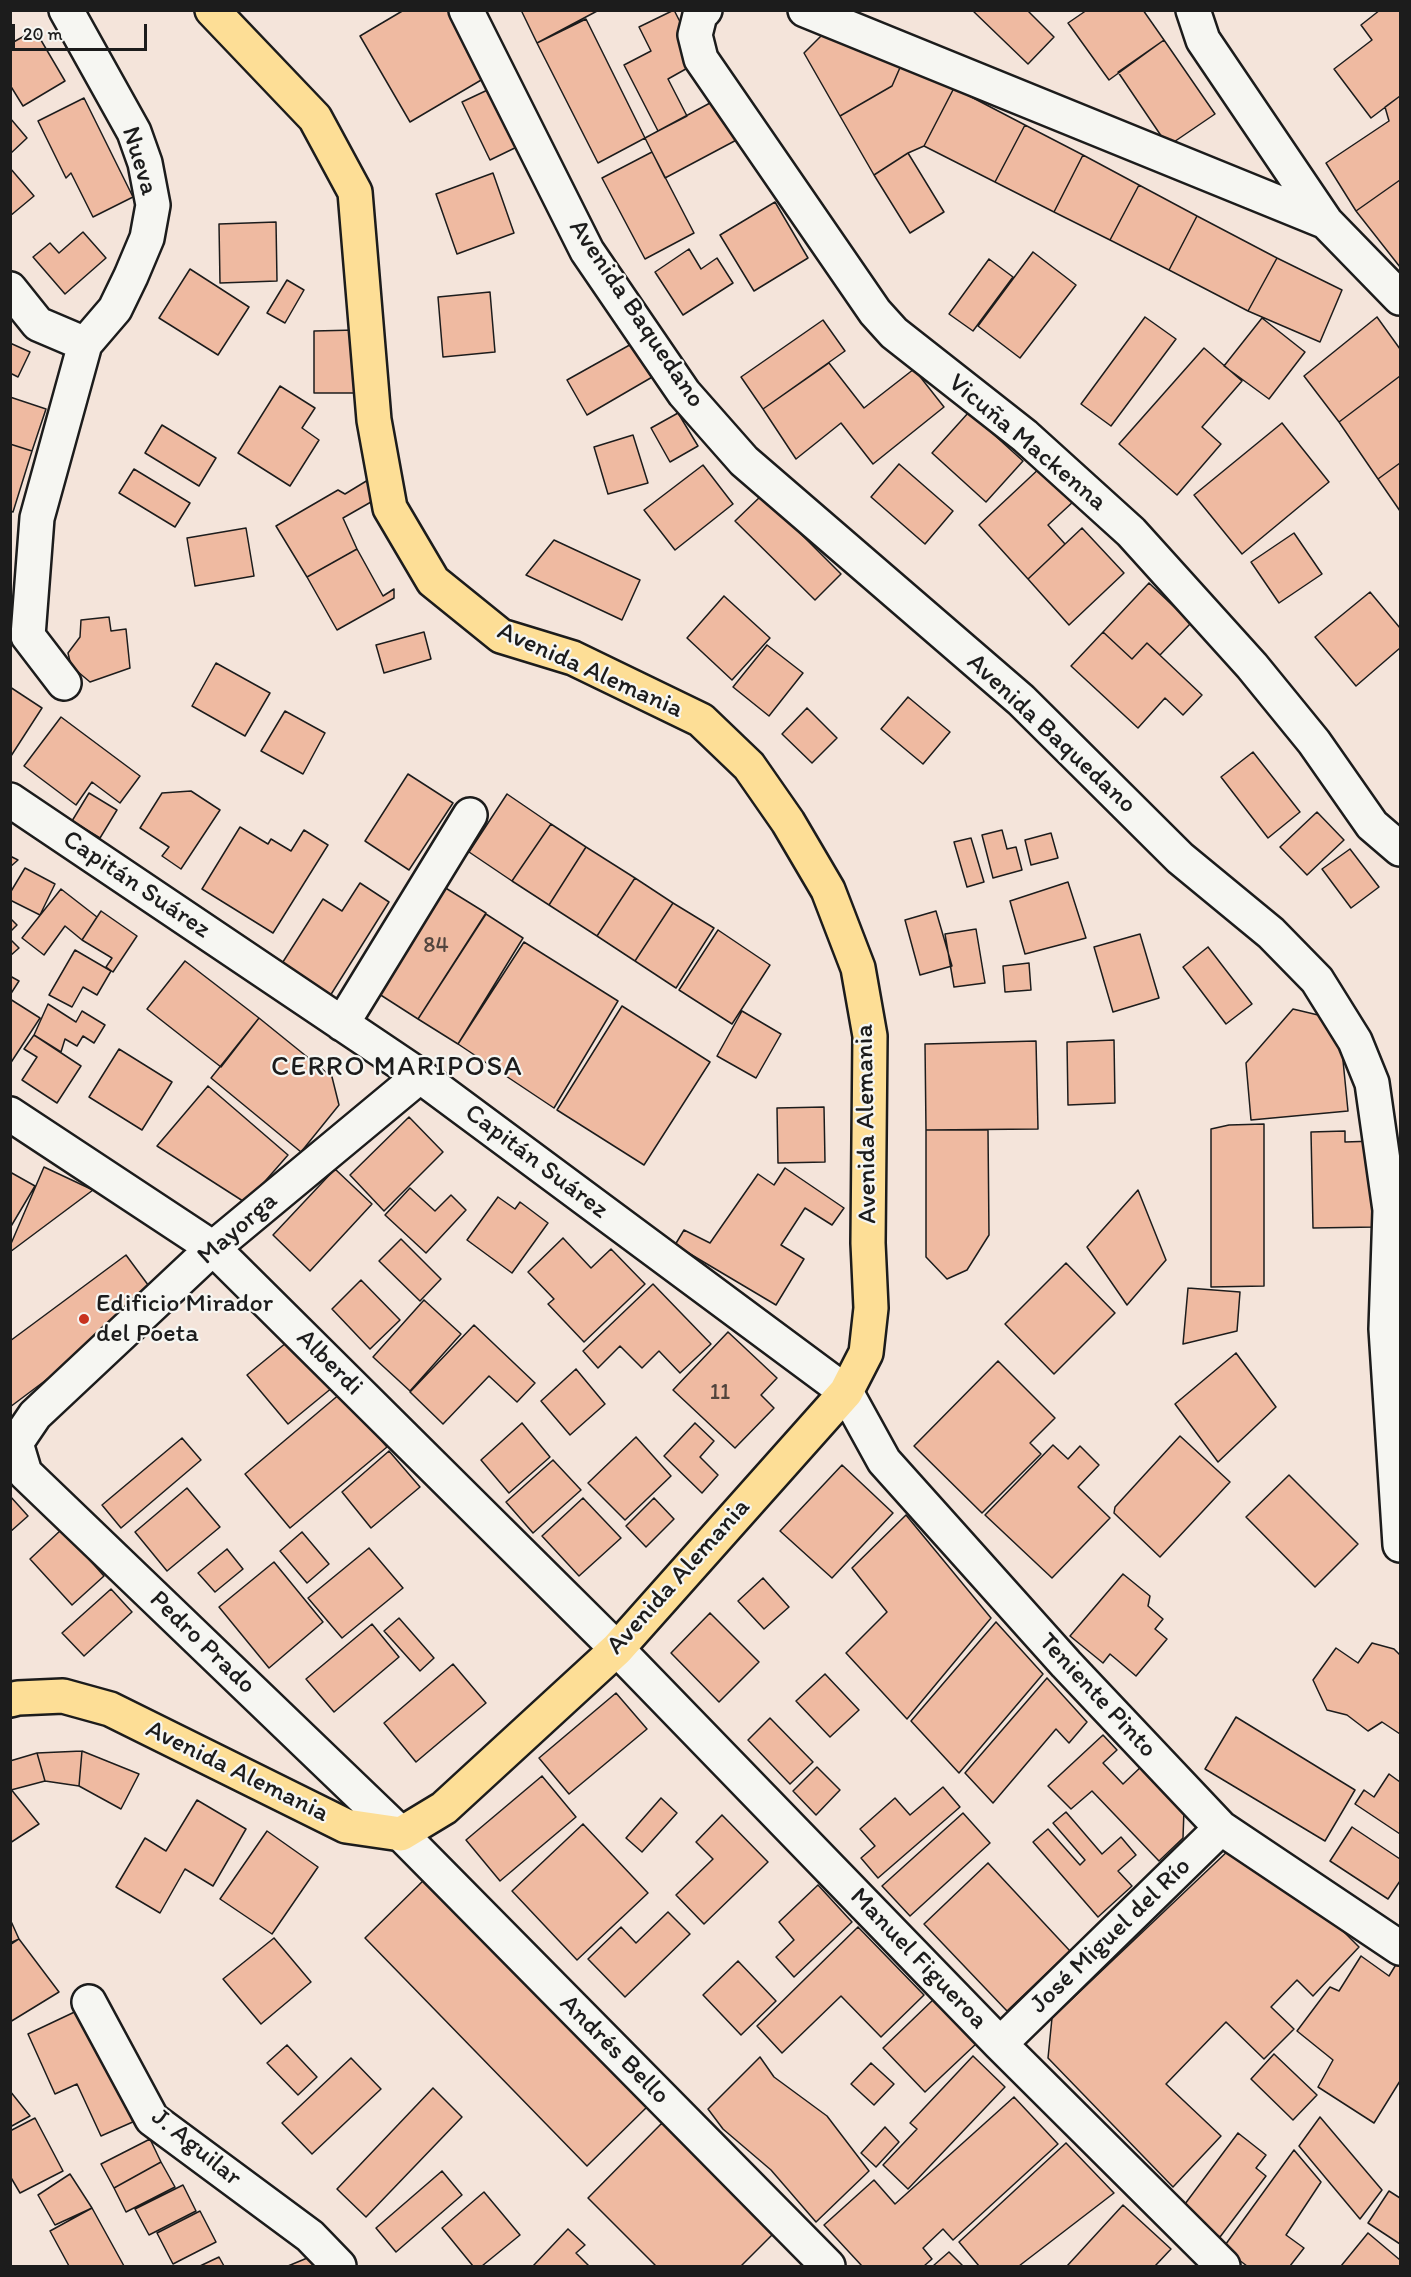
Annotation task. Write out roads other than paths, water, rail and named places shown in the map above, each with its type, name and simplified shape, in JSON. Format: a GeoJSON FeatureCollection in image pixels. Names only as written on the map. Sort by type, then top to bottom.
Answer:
{"type":"FeatureCollection","features":[{"type":"Feature","properties":{"kind":"main road","name":"Avenida Alemania"},"geometry":{"type":"LineString","coordinates":[[10,1700],[63,1696],[110,1709],[346,1826],[401,1834],[444,1808],[617,1648],[846,1392],[866,1353],[871,1308],[868,1243],[870,1036],[858,968],[828,890],[788,822],[749,766],[701,720],[573,658],[501,636],[433,581],[390,508],[374,420],[355,192],[315,118],[212,10]]}},
{"type":"Feature","properties":{"kind":"street","name":"Nueva"},"geometry":{"type":"LineString","coordinates":[[64,683],[28,636],[37,518],[85,344],[115,309],[132,276],[147,238],[153,205],[145,163],[134,132],[66,10]]}},
{"type":"Feature","properties":{"kind":"street","name":"Avenida Baquedano"},"geometry":{"type":"LineString","coordinates":[[466,10],[587,251],[684,393],[744,461],[1021,700],[1180,858],[1271,933],[1317,980],[1355,1041],[1372,1083],[1390,1210],[1386,1329],[1401,1545]]}},
{"type":"Feature","properties":{"kind":"street"},"geometry":{"type":"LineString","coordinates":[[804,10],[1326,222]]}},
{"type":"Feature","properties":{"kind":"street"},"geometry":{"type":"LineString","coordinates":[[1193,10],[1203,40],[1326,222],[1401,298]]}},
{"type":"Feature","properties":{"kind":"street","name":"Vicuña Mackenna"},"geometry":{"type":"LineString","coordinates":[[701,12],[694,35],[701,59],[875,312],[894,333],[1025,436],[1131,532],[1252,666],[1314,742],[1372,825],[1401,849]]}},
{"type":"Feature","properties":{"kind":"street"},"geometry":{"type":"LineString","coordinates":[[10,289],[38,324],[85,344]]}},
{"type":"Feature","properties":{"kind":"street","name":"Capitán Suárez"},"geometry":{"type":"LineString","coordinates":[[10,800],[420,1076],[846,1392]]}},
{"type":"Feature","properties":{"kind":"street"},"geometry":{"type":"LineString","coordinates":[[342,1024],[470,815]]}},
{"type":"Feature","properties":{"kind":"street","name":"Mayorga"},"geometry":{"type":"LineString","coordinates":[[16,1443],[35,1415],[213,1248],[420,1076]]}},
{"type":"Feature","properties":{"kind":"street","name":"Alberdi"},"geometry":{"type":"LineString","coordinates":[[10,1114],[213,1248],[617,1648]]}},
{"type":"Feature","properties":{"kind":"street","name":"Teniente Pinto"},"geometry":{"type":"LineString","coordinates":[[846,1392],[884,1461],[1066,1664],[1221,1828],[1401,1948]]}},
{"type":"Feature","properties":{"kind":"street","name":"Pedro Prado"},"geometry":{"type":"LineString","coordinates":[[16,1443],[25,1473],[401,1834]]}},
{"type":"Feature","properties":{"kind":"street","name":"Manuel Figueroa"},"geometry":{"type":"LineString","coordinates":[[617,1648],[1000,2044],[1223,2266]]}},
{"type":"Feature","properties":{"kind":"street","name":"José Miguel del Río"},"geometry":{"type":"LineString","coordinates":[[1000,2044],[1221,1828]]}},
{"type":"Feature","properties":{"kind":"street","name":"Andrés Bello"},"geometry":{"type":"LineString","coordinates":[[401,1834],[817,2263]]}},
{"type":"Feature","properties":{"kind":"street","name":"J. Aguilar"},"geometry":{"type":"LineString","coordinates":[[89,2002],[152,2119],[310,2236],[339,2266]]}},
{"type":"Feature","properties":{"kind":"place","name":"Edificio Mirador del Poeta"},"geometry":{"type":"Point","coordinates":[84,1319]}},
{"type":"Feature","properties":{"kind":"district","name":"CERRO MARIPOSA"},"geometry":{"type":"Point","coordinates":[397,1068]}}]}
